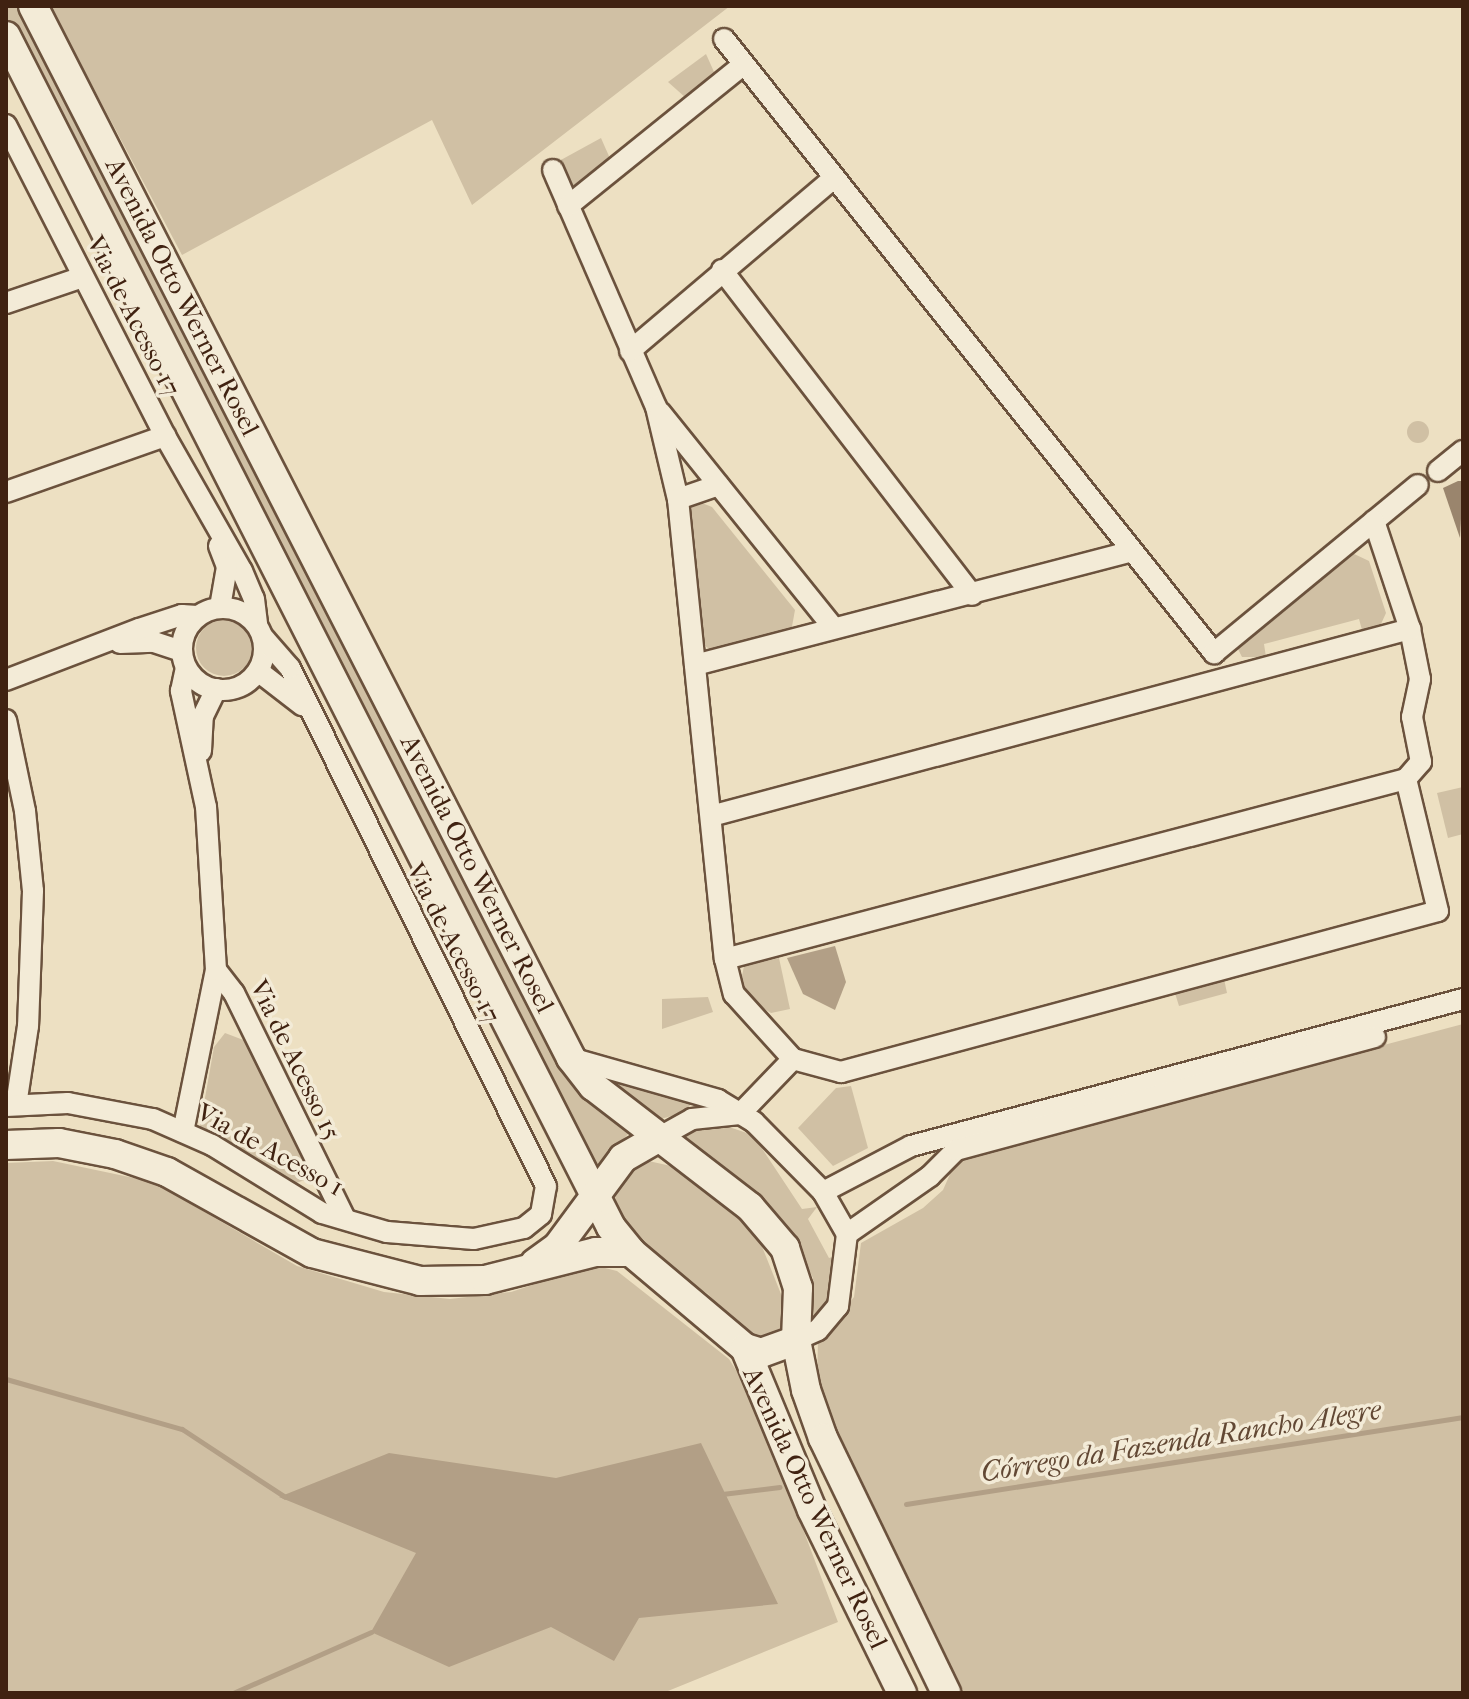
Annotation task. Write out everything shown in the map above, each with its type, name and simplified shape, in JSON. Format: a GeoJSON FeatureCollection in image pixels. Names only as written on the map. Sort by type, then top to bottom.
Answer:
{"type":"FeatureCollection","features":[{"type":"Feature","properties":{"kind":"street","name":"Avenida Otto Werner Rosel"},"geometry":{"type":"LineString","coordinates":[[33,6],[571,1058],[593,1086],[658,1138],[722,1182],[769,1226],[785,1248],[798,1288],[796,1340],[823,1438],[946,1693]]}},
{"type":"Feature","properties":{"kind":"street","name":"Avenida Otto Werner Rosel"},"geometry":{"type":"LineString","coordinates":[[6,36],[596,1198],[631,1252],[745,1348],[812,1510],[902,1693]]}},
{"type":"Feature","properties":{"kind":"street"},"geometry":{"type":"LineString","coordinates":[[724,39],[1231,677]]}},
{"type":"Feature","properties":{"kind":"street"},"geometry":{"type":"LineString","coordinates":[[568,206],[743,65]]}},
{"type":"Feature","properties":{"kind":"street","name":"Via de Acesso 17"},"geometry":{"type":"LineString","coordinates":[[6,125],[165,436],[254,599],[260,631],[290,668],[305,707],[546,1186],[544,1204]]}},
{"type":"Feature","properties":{"kind":"street"},"geometry":{"type":"LineString","coordinates":[[553,170],[656,407],[678,499],[725,959],[734,994],[793,1059],[841,1072],[1438,911],[1406,779]]}},
{"type":"Feature","properties":{"kind":"street"},"geometry":{"type":"LineString","coordinates":[[630,351],[833,179]]}},
{"type":"Feature","properties":{"kind":"street"},"geometry":{"type":"LineString","coordinates":[[722,270],[972,595]]}},
{"type":"Feature","properties":{"kind":"street"},"geometry":{"type":"LineString","coordinates":[[6,303],[83,277]]}},
{"type":"Feature","properties":{"kind":"street"},"geometry":{"type":"LineString","coordinates":[[656,407],[833,627]]}},
{"type":"Feature","properties":{"kind":"street"},"geometry":{"type":"LineString","coordinates":[[6,492],[165,436]]}},
{"type":"Feature","properties":{"kind":"street"},"geometry":{"type":"LineString","coordinates":[[1438,471],[1463,451]]}},
{"type":"Feature","properties":{"kind":"street"},"geometry":{"type":"LineString","coordinates":[[678,499],[719,485]]}},
{"type":"Feature","properties":{"kind":"street"},"geometry":{"type":"LineString","coordinates":[[1214,653],[1418,485]]}},
{"type":"Feature","properties":{"kind":"street"},"geometry":{"type":"LineString","coordinates":[[725,959],[1406,779],[1421,762],[1412,717],[1420,679],[1410,629],[1374,521]]}},
{"type":"Feature","properties":{"kind":"street","name":"Via de Acesso 17"},"geometry":{"type":"LineString","coordinates":[[216,530],[227,567],[220,607]]}},
{"type":"Feature","properties":{"kind":"street"},"geometry":{"type":"LineString","coordinates":[[695,665],[1130,552]]}},
{"type":"Feature","properties":{"kind":"street"},"geometry":{"type":"LineString","coordinates":[[6,680],[182,615],[197,616],[220,607],[247,614],[260,631],[258,671],[240,687],[216,689],[184,660],[144,641],[104,645]]}},
{"type":"Feature","properties":{"kind":"street"},"geometry":{"type":"LineString","coordinates":[[184,660],[183,638],[197,616]]}},
{"type":"Feature","properties":{"kind":"street"},"geometry":{"type":"LineString","coordinates":[[711,816],[1410,629]]}},
{"type":"Feature","properties":{"kind":"street","name":"Via de Acesso 15"},"geometry":{"type":"LineString","coordinates":[[183,1132],[216,970],[210,845],[199,771],[181,691],[184,660]]}},
{"type":"Feature","properties":{"kind":"street","name":"Via de Acesso 17"},"geometry":{"type":"LineString","coordinates":[[258,671],[305,707]]}},
{"type":"Feature","properties":{"kind":"street","name":"Via de Acesso 15"},"geometry":{"type":"LineString","coordinates":[[199,771],[203,716],[216,689]]}},
{"type":"Feature","properties":{"kind":"street"},"geometry":{"type":"LineString","coordinates":[[6,720],[25,811],[33,891],[28,1026],[11,1105]]}},
{"type":"Feature","properties":{"kind":"street","name":"Via de Acesso 15"},"geometry":{"type":"LineString","coordinates":[[216,970],[234,993],[345,1219]]}},
{"type":"Feature","properties":{"kind":"street"},"geometry":{"type":"LineString","coordinates":[[823,1192],[911,1146],[1463,999]]}},
{"type":"Feature","properties":{"kind":"street"},"geometry":{"type":"LineString","coordinates":[[847,1234],[930,1176],[956,1150],[1463,1013]]}},
{"type":"Feature","properties":{"kind":"street"},"geometry":{"type":"LineString","coordinates":[[571,1058],[692,1089],[740,1114],[823,1192],[847,1234],[838,1306],[818,1330],[796,1340],[761,1353],[745,1348]]}},
{"type":"Feature","properties":{"kind":"street"},"geometry":{"type":"LineString","coordinates":[[518,1274],[558,1246],[623,1158],[692,1119],[740,1114],[793,1059]]}},
{"type":"Feature","properties":{"kind":"street","name":"Via de Acesso 1"},"geometry":{"type":"LineString","coordinates":[[11,1105],[68,1103],[112,1109],[183,1132],[212,1145],[299,1202],[345,1219],[427,1238],[474,1239],[524,1228],[544,1204]]}},
{"type":"Feature","properties":{"kind":"street"},"geometry":{"type":"LineString","coordinates":[[6,1145],[59,1143],[115,1154],[167,1172],[303,1249],[385,1275],[452,1282],[518,1274],[596,1252],[631,1252]]}},
{"type":"Feature","properties":{"kind":"street"},"geometry":{"type":"LineString","coordinates":[[911,1146],[926,1147],[935,1156],[930,1176]]}},
{"type":"Feature","properties":{"kind":"shaded area"},"geometry":{"type":"Polygon","coordinates":[[[6,6],[23,6],[603,1110],[630,1132],[593,1171],[6,17],[6,6]]]}},
{"type":"Feature","properties":{"kind":"shaded area"},"geometry":{"type":"Polygon","coordinates":[[[50,6],[730,6],[472,205],[432,120],[182,255],[50,6]]]}},
{"type":"Feature","properties":{"kind":"shaded area"},"geometry":{"type":"Polygon","coordinates":[[[706,54],[715,74],[686,98],[668,82],[706,54]]]}},
{"type":"Feature","properties":{"kind":"shaded area"},"geometry":{"type":"Polygon","coordinates":[[[601,138],[612,163],[572,186],[559,161],[601,138]]]}},
{"type":"Feature","properties":{"kind":"shaded area"},"geometry":{"type":"Polygon","coordinates":[[[1418,421],[1426,424],[1429,432],[1426,440],[1418,443],[1410,440],[1407,432],[1410,424],[1418,421]]]}},
{"type":"Feature","properties":{"kind":"shaded area"},"geometry":{"type":"Polygon","coordinates":[[[697,501],[712,507],[795,610],[791,632],[712,651],[701,643],[687,507],[697,501]]]}},
{"type":"Feature","properties":{"kind":"shaded area"},"geometry":{"type":"Polygon","coordinates":[[[1350,552],[1369,561],[1386,613],[1381,624],[1362,630],[1359,619],[1264,644],[1266,657],[1242,657],[1236,645],[1350,552]]]}},
{"type":"Feature","properties":{"kind":"shaded area"},"geometry":{"type":"Polygon","coordinates":[[[224,620],[244,628],[252,648],[244,668],[224,676],[204,668],[196,648],[204,628],[224,620]]]}},
{"type":"Feature","properties":{"kind":"shaded area"},"geometry":{"type":"Polygon","coordinates":[[[1463,787],[1463,834],[1448,838],[1437,793],[1463,787]]]}},
{"type":"Feature","properties":{"kind":"shaded area"},"geometry":{"type":"Polygon","coordinates":[[[835,946],[846,982],[835,1010],[803,994],[787,958],[835,946]]]}},
{"type":"Feature","properties":{"kind":"shaded area"},"geometry":{"type":"Polygon","coordinates":[[[779,958],[790,1009],[771,1013],[755,1003],[741,981],[744,966],[779,958]]]}},
{"type":"Feature","properties":{"kind":"shaded area"},"geometry":{"type":"Polygon","coordinates":[[[1224,979],[1227,993],[1179,1006],[1174,990],[1224,979]]]}},
{"type":"Feature","properties":{"kind":"shaded area"},"geometry":{"type":"Polygon","coordinates":[[[708,997],[713,1012],[662,1029],[662,999],[708,997]]]}},
{"type":"Feature","properties":{"kind":"shaded area"},"geometry":{"type":"Polygon","coordinates":[[[1463,1024],[1463,1693],[962,1693],[836,1439],[817,1380],[818,1341],[854,1297],[861,1243],[923,1208],[943,1190],[954,1165],[965,1156],[1463,1024]]]}},
{"type":"Feature","properties":{"kind":"shaded area"},"geometry":{"type":"Polygon","coordinates":[[[225,1033],[246,1041],[310,1170],[305,1180],[290,1185],[205,1134],[200,1126],[214,1047],[225,1033]]]}},
{"type":"Feature","properties":{"kind":"shaded area"},"geometry":{"type":"Polygon","coordinates":[[[607,1080],[651,1085],[687,1096],[691,1104],[685,1112],[661,1119],[607,1080]]]}},
{"type":"Feature","properties":{"kind":"shaded area"},"geometry":{"type":"Polygon","coordinates":[[[851,1086],[868,1148],[833,1166],[798,1128],[836,1088],[851,1086]]]}},
{"type":"Feature","properties":{"kind":"shaded area"},"geometry":{"type":"Polygon","coordinates":[[[723,1125],[753,1135],[802,1209],[817,1207],[808,1219],[829,1258],[835,1256],[836,1302],[812,1321],[813,1278],[787,1225],[725,1168],[677,1140],[696,1127],[723,1125]]]}},
{"type":"Feature","properties":{"kind":"shaded area"},"geometry":{"type":"Polygon","coordinates":[[[644,1160],[680,1168],[757,1234],[787,1309],[784,1340],[747,1339],[708,1294],[652,1257],[617,1213],[615,1195],[621,1183],[644,1160]]]}},
{"type":"Feature","properties":{"kind":"shaded area"},"geometry":{"type":"Polygon","coordinates":[[[53,1161],[153,1182],[297,1266],[384,1292],[450,1299],[511,1292],[593,1265],[617,1271],[729,1359],[754,1399],[838,1622],[663,1693],[6,1693],[6,1163],[53,1161]]]}},
{"type":"Feature","properties":{"kind":"shaded area"},"geometry":{"type":"Polygon","coordinates":[[[701,1443],[778,1604],[639,1618],[614,1661],[551,1627],[449,1667],[371,1632],[416,1553],[279,1497],[389,1453],[556,1478],[701,1443]]]}},
{"type":"Feature","properties":{"kind":"building"},"geometry":{"type":"Polygon","coordinates":[[[1463,481],[1460,538],[1443,488],[1463,481]]]}},
{"type":"Feature","properties":{"kind":"waterway","name":"Córrego da Fazenda Rancho Alegre"},"geometry":{"type":"LineString","coordinates":[[6,1379],[182,1429],[285,1497]]}},
{"type":"Feature","properties":{"kind":"waterway","name":"Córrego da Fazenda Rancho Alegre"},"geometry":{"type":"LineString","coordinates":[[906,1504],[1463,1417]]}},
{"type":"Feature","properties":{"kind":"waterway","name":"Córrego da Fazenda Rancho Alegre"},"geometry":{"type":"LineString","coordinates":[[722,1494],[780,1487]]}},
{"type":"Feature","properties":{"kind":"waterway"},"geometry":{"type":"LineString","coordinates":[[233,1693],[371,1632]]}}]}
